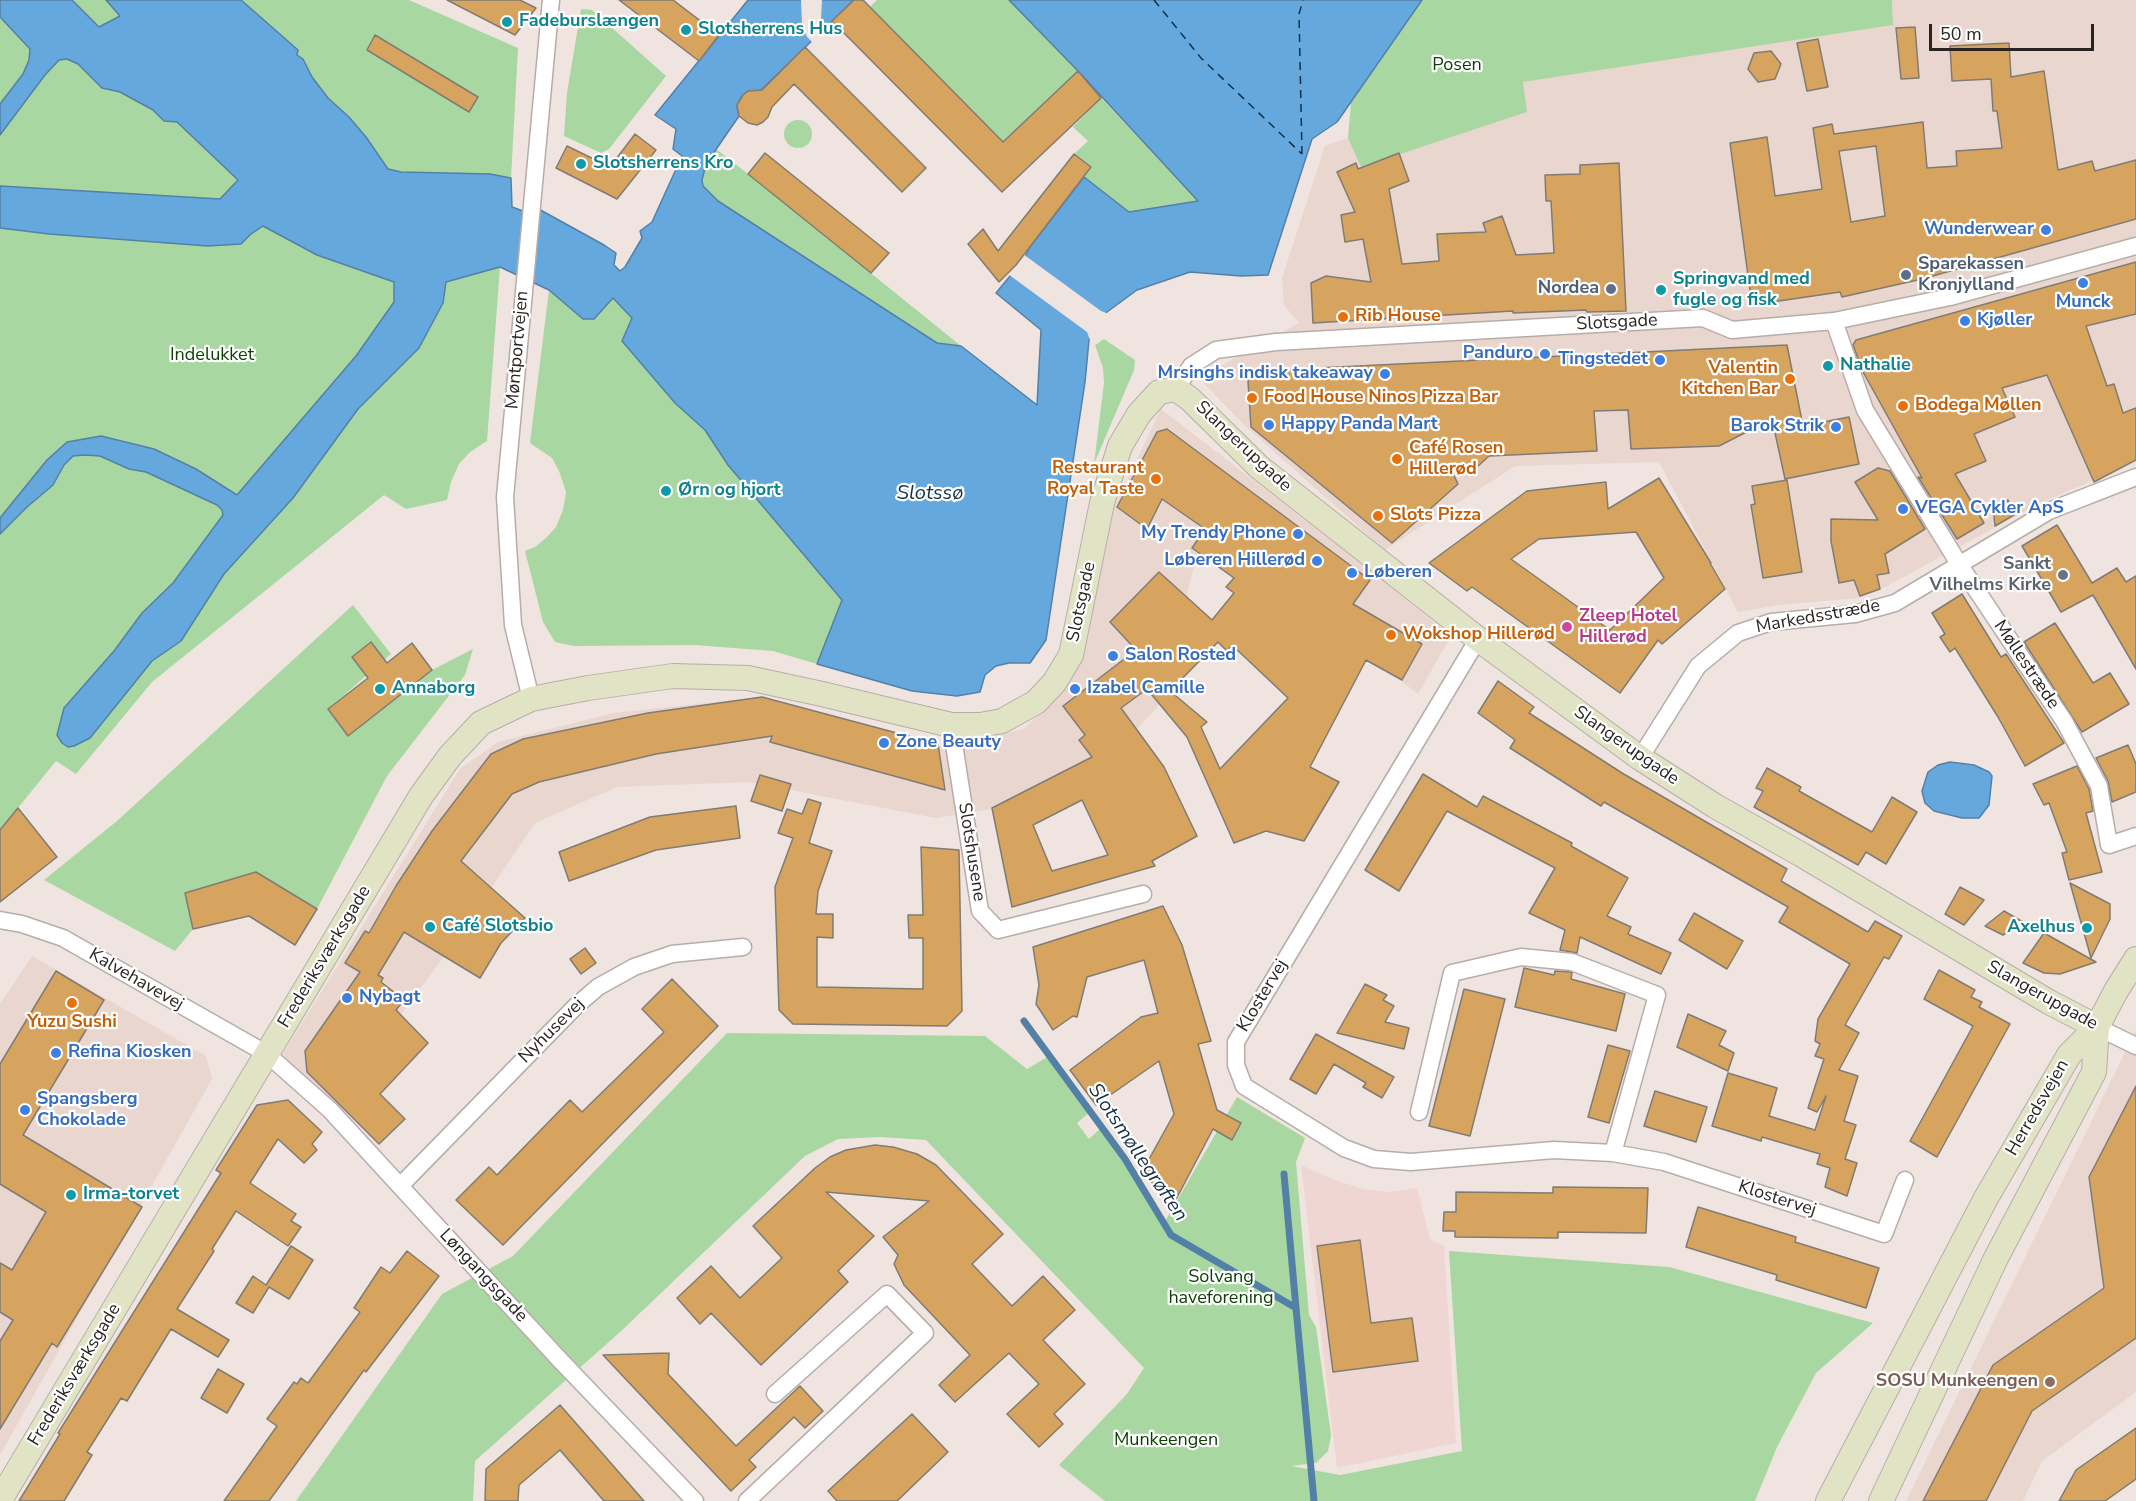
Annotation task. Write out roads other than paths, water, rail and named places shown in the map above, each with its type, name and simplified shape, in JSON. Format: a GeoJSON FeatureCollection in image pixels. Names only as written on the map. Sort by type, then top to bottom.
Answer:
{"type":"FeatureCollection","features":[{"type":"Feature","properties":{"kind":"street","name":"Møntportvejen"},"geometry":{"type":"LineString","coordinates":[[531,699],[513,625],[505,497],[551,0]]}},
{"type":"Feature","properties":{"kind":"street","name":"Slotsgade"},"geometry":{"type":"LineString","coordinates":[[822,694],[951,725],[980,725],[1002,721],[1036,702],[1054,683],[1071,655],[1102,503],[1120,446],[1139,414],[1168,390],[1191,366],[1216,350],[1276,342],[1703,318],[1732,330],[1834,321],[1950,297],[2136,246]]}},
{"type":"Feature","properties":{"kind":"street","name":"Møllestræde"},"geometry":{"type":"LineString","coordinates":[[1834,321],[1865,410],[1959,564],[2064,721],[2099,786],[2109,845],[2136,836]]}},
{"type":"Feature","properties":{"kind":"street","name":"Slangerupgade"},"geometry":{"type":"LineString","coordinates":[[1168,390],[1190,399],[1259,467],[1478,639],[1640,758],[1715,806],[2049,1002],[2136,1046]]}},
{"type":"Feature","properties":{"kind":"street","name":"Markedsstræde"},"geometry":{"type":"LineString","coordinates":[[1640,758],[1698,666],[1738,633],[1771,622],[1855,614],[1895,603],[2049,511],[2136,477]]}},
{"type":"Feature","properties":{"kind":"street","name":"Klostervej"},"geometry":{"type":"LineString","coordinates":[[1478,639],[1236,1042],[1236,1065],[1244,1086],[1344,1148],[1374,1159],[1411,1162],[1554,1150],[1613,1153],[1664,1162],[1884,1234],[1905,1180]]}},
{"type":"Feature","properties":{"kind":"street","name":"Frederiksværksgade"},"geometry":{"type":"LineString","coordinates":[[0,1500],[421,796],[450,756],[481,723],[531,699],[673,676],[748,678],[822,694]]}},
{"type":"Feature","properties":{"kind":"street","name":"Slotshusene"},"geometry":{"type":"LineString","coordinates":[[951,725],[980,911],[998,930],[1143,894]]}},
{"type":"Feature","properties":{"kind":"street","name":"Kalvehavevej"},"geometry":{"type":"LineString","coordinates":[[0,920],[22,924],[63,938],[267,1054]]}},
{"type":"Feature","properties":{"kind":"street","name":"Nyhusevej"},"geometry":{"type":"LineString","coordinates":[[400,1186],[576,1006],[598,987],[634,967],[672,954],[743,947]]}},
{"type":"Feature","properties":{"kind":"street"},"geometry":{"type":"LineString","coordinates":[[1419,1112],[1452,973],[1521,957],[1572,962],[1657,995],[1613,1153]]}},
{"type":"Feature","properties":{"kind":"street"},"geometry":{"type":"LineString","coordinates":[[2097,1027],[2136,959]]}},
{"type":"Feature","properties":{"kind":"street","name":"Herredsvejen"},"geometry":{"type":"LineString","coordinates":[[1828,1501],[1986,1198],[2069,1055],[2097,1027]]}},
{"type":"Feature","properties":{"kind":"street","name":"Herredsvejen"},"geometry":{"type":"LineString","coordinates":[[1881,1501],[1996,1258],[2094,1072],[2097,1027]]}},
{"type":"Feature","properties":{"kind":"street","name":"Løngangsgade"},"geometry":{"type":"LineString","coordinates":[[267,1054],[330,1110],[559,1359],[695,1501]]}},
{"type":"Feature","properties":{"kind":"street"},"geometry":{"type":"LineString","coordinates":[[747,1501],[925,1333],[887,1294],[775,1394]]}},
{"type":"Feature","properties":{"kind":"water","name":"Slotssø"},"geometry":{"type":"Polygon","coordinates":[[[0,0],[72,0],[99,27],[120,16],[106,0],[241,0],[298,50],[297,55],[303,59],[312,77],[328,98],[366,137],[388,169],[401,172],[490,174],[511,178],[512,207],[534,215],[535,207],[604,245],[616,253],[614,265],[620,271],[625,267],[642,238],[640,231],[652,222],[682,156],[673,149],[676,129],[655,115],[748,0],[854,0],[760,91],[748,91],[741,97],[737,107],[739,116],[706,164],[702,180],[703,186],[718,201],[937,343],[961,346],[1037,405],[1041,330],[996,293],[1025,258],[1029,248],[1084,177],[1129,212],[1198,201],[1009,0],[1422,0],[1337,122],[1312,139],[1268,275],[1241,276],[1190,272],[1137,290],[1107,312],[1098,323],[1089,340],[1085,382],[1046,640],[1030,663],[1009,663],[996,666],[985,675],[980,692],[957,696],[912,691],[817,664],[842,600],[728,465],[705,430],[675,403],[622,341],[632,318],[613,298],[594,319],[583,319],[549,290],[500,267],[446,282],[443,303],[419,348],[358,409],[293,498],[224,574],[181,641],[152,661],[90,738],[68,747],[57,735],[64,708],[114,651],[142,613],[173,583],[223,515],[222,510],[217,505],[146,472],[129,469],[100,456],[85,455],[73,456],[64,465],[53,485],[0,534],[0,518],[47,460],[67,442],[101,436],[154,449],[196,469],[237,495],[356,356],[394,302],[394,282],[317,255],[263,226],[241,244],[208,246],[0,228],[0,186],[220,199],[238,180],[177,122],[164,121],[153,110],[120,92],[102,88],[78,64],[67,59],[59,60],[45,75],[0,135],[0,104],[23,74],[29,60],[30,49],[0,17],[0,0]]]}},
{"type":"Feature","properties":{"kind":"water"},"geometry":{"type":"Polygon","coordinates":[[[1950,762],[1974,765],[1989,772],[1992,776],[1989,805],[1979,818],[1962,818],[1934,811],[1925,803],[1922,791],[1928,772],[1938,765],[1950,762]]]}},
{"type":"Feature","properties":{"kind":"waterway","name":"Slotsmøllegrøften"},"geometry":{"type":"LineString","coordinates":[[1024,1021],[1125,1159],[1171,1235],[1296,1308],[1314,1501]]}},
{"type":"Feature","properties":{"kind":"waterway"},"geometry":{"type":"LineString","coordinates":[[1284,1174],[1296,1308]]}},
{"type":"Feature","properties":{"kind":"place","name":"Fadeburslængen"},"geometry":{"type":"Point","coordinates":[507,22]}},
{"type":"Feature","properties":{"kind":"place","name":"Slotsherrens Hus"},"geometry":{"type":"Point","coordinates":[686,30]}},
{"type":"Feature","properties":{"kind":"place","name":"Slotsherrens Kro"},"geometry":{"type":"Point","coordinates":[581,164]}},
{"type":"Feature","properties":{"kind":"place","name":"Wunderwear"},"geometry":{"type":"Point","coordinates":[2046,230]}},
{"type":"Feature","properties":{"kind":"place","name":"Sparekassen Kronjylland"},"geometry":{"type":"Point","coordinates":[1906,275]}},
{"type":"Feature","properties":{"kind":"place","name":"Munck"},"geometry":{"type":"Point","coordinates":[2083,283]}},
{"type":"Feature","properties":{"kind":"place","name":"Nordea"},"geometry":{"type":"Point","coordinates":[1611,289]}},
{"type":"Feature","properties":{"kind":"place","name":"Springvand med fugle og fisk"},"geometry":{"type":"Point","coordinates":[1661,290]}},
{"type":"Feature","properties":{"kind":"place","name":"Rib House"},"geometry":{"type":"Point","coordinates":[1343,317]}},
{"type":"Feature","properties":{"kind":"place","name":"Kjøller"},"geometry":{"type":"Point","coordinates":[1965,321]}},
{"type":"Feature","properties":{"kind":"place","name":"Panduro"},"geometry":{"type":"Point","coordinates":[1545,354]}},
{"type":"Feature","properties":{"kind":"place","name":"Tingstedet"},"geometry":{"type":"Point","coordinates":[1660,360]}},
{"type":"Feature","properties":{"kind":"place","name":"Nathalie"},"geometry":{"type":"Point","coordinates":[1828,366]}},
{"type":"Feature","properties":{"kind":"place","name":"Mrsinghs indisk takeaway"},"geometry":{"type":"Point","coordinates":[1385,374]}},
{"type":"Feature","properties":{"kind":"place","name":"Valentin Kitchen Bar"},"geometry":{"type":"Point","coordinates":[1790,379]}},
{"type":"Feature","properties":{"kind":"place","name":"Food House Ninos Pizza Bar"},"geometry":{"type":"Point","coordinates":[1252,398]}},
{"type":"Feature","properties":{"kind":"place","name":"Bodega Møllen"},"geometry":{"type":"Point","coordinates":[1903,406]}},
{"type":"Feature","properties":{"kind":"place","name":"Happy Panda Mart"},"geometry":{"type":"Point","coordinates":[1269,425]}},
{"type":"Feature","properties":{"kind":"place","name":"Barok Strik"},"geometry":{"type":"Point","coordinates":[1836,427]}},
{"type":"Feature","properties":{"kind":"place","name":"Café Rosen Hillerød"},"geometry":{"type":"Point","coordinates":[1397,459]}},
{"type":"Feature","properties":{"kind":"place","name":"Restaurant Royal Taste"},"geometry":{"type":"Point","coordinates":[1156,479]}},
{"type":"Feature","properties":{"kind":"place","name":"Ørn og hjort"},"geometry":{"type":"Point","coordinates":[666,491]}},
{"type":"Feature","properties":{"kind":"place","name":"VEGA Cykler ApS"},"geometry":{"type":"Point","coordinates":[1903,509]}},
{"type":"Feature","properties":{"kind":"place","name":"Slots Pizza"},"geometry":{"type":"Point","coordinates":[1378,516]}},
{"type":"Feature","properties":{"kind":"place","name":"My Trendy Phone"},"geometry":{"type":"Point","coordinates":[1298,534]}},
{"type":"Feature","properties":{"kind":"place","name":"Løberen Hillerød"},"geometry":{"type":"Point","coordinates":[1317,561]}},
{"type":"Feature","properties":{"kind":"place","name":"Løberen"},"geometry":{"type":"Point","coordinates":[1352,573]}},
{"type":"Feature","properties":{"kind":"place","name":"Sankt Vilhelms Kirke"},"geometry":{"type":"Point","coordinates":[2063,575]}},
{"type":"Feature","properties":{"kind":"place","name":"Zleep Hotel Hillerød"},"geometry":{"type":"Point","coordinates":[1567,627]}},
{"type":"Feature","properties":{"kind":"place","name":"Wokshop Hillerød"},"geometry":{"type":"Point","coordinates":[1391,635]}},
{"type":"Feature","properties":{"kind":"place","name":"Salon Rosted"},"geometry":{"type":"Point","coordinates":[1113,656]}},
{"type":"Feature","properties":{"kind":"place","name":"Annaborg"},"geometry":{"type":"Point","coordinates":[380,689]}},
{"type":"Feature","properties":{"kind":"place","name":"Izabel Camille"},"geometry":{"type":"Point","coordinates":[1075,689]}},
{"type":"Feature","properties":{"kind":"place","name":"Zone Beauty"},"geometry":{"type":"Point","coordinates":[884,743]}},
{"type":"Feature","properties":{"kind":"place","name":"Café Slotsbio"},"geometry":{"type":"Point","coordinates":[430,927]}},
{"type":"Feature","properties":{"kind":"place","name":"Axelhus"},"geometry":{"type":"Point","coordinates":[2087,928]}},
{"type":"Feature","properties":{"kind":"place","name":"Nybagt"},"geometry":{"type":"Point","coordinates":[347,998]}},
{"type":"Feature","properties":{"kind":"place","name":"Yuzu Sushi"},"geometry":{"type":"Point","coordinates":[72,1003]}},
{"type":"Feature","properties":{"kind":"place","name":"Refina Kiosken"},"geometry":{"type":"Point","coordinates":[56,1053]}},
{"type":"Feature","properties":{"kind":"place","name":"Spangsberg Chokolade"},"geometry":{"type":"Point","coordinates":[25,1110]}},
{"type":"Feature","properties":{"kind":"place","name":"Irma-torvet"},"geometry":{"type":"Point","coordinates":[71,1195]}},
{"type":"Feature","properties":{"kind":"place","name":"SOSU Munkeengen"},"geometry":{"type":"Point","coordinates":[2050,1382]}},
{"type":"Feature","properties":{"kind":"park label","name":"Posen"},"geometry":{"type":"Point","coordinates":[1457,66]}},
{"type":"Feature","properties":{"kind":"park label","name":"Indelukket"},"geometry":{"type":"Point","coordinates":[212,356]}},
{"type":"Feature","properties":{"kind":"park label","name":"Solvang haveforening"},"geometry":{"type":"Point","coordinates":[1221,1288]}},
{"type":"Feature","properties":{"kind":"park label","name":"Munkeengen"},"geometry":{"type":"Point","coordinates":[1166,1441]}}]}
